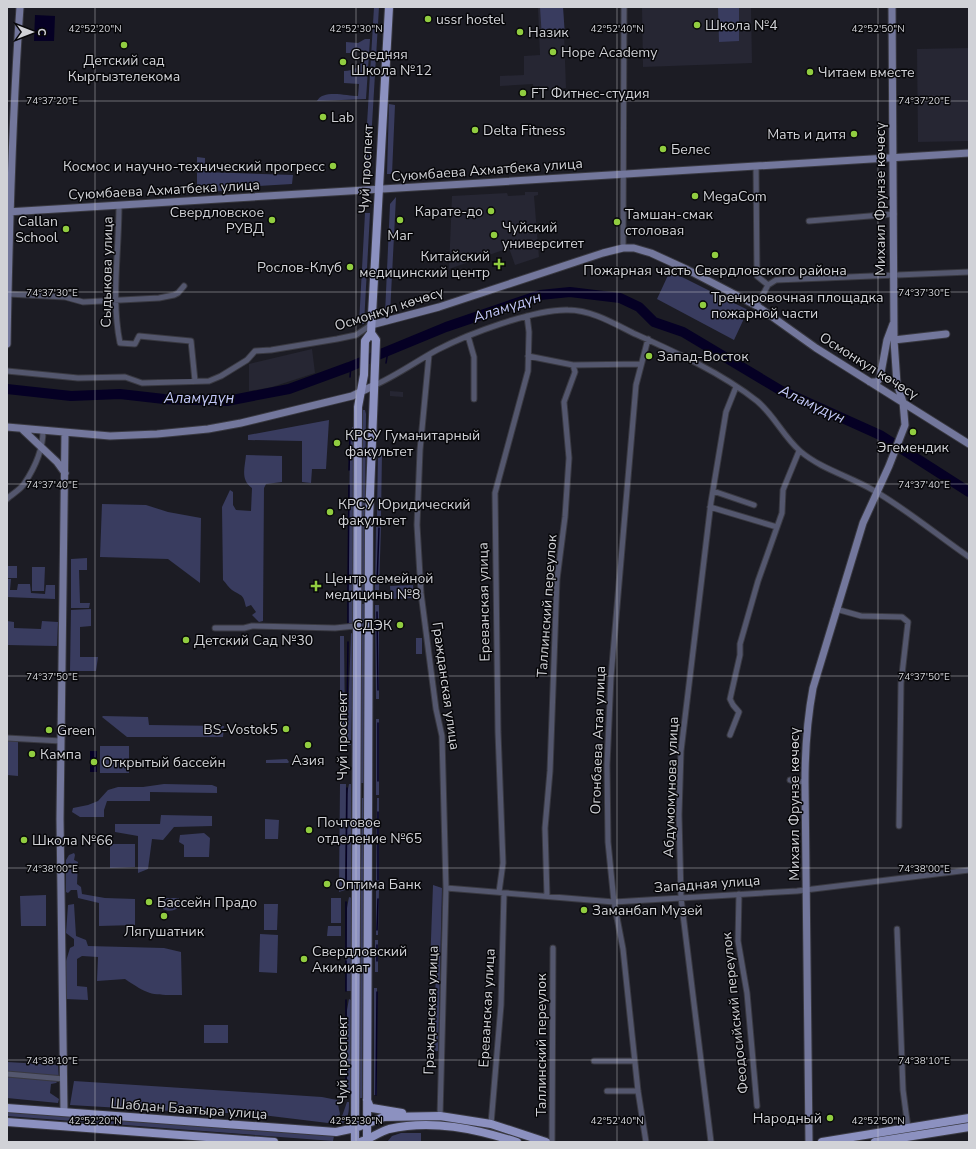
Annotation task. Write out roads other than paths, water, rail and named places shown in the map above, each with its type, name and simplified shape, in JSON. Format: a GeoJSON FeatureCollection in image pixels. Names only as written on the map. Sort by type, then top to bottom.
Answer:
{"type":"FeatureCollection","features":[{"type":"Feature","properties":{"kind":"main road","name":"Чуй проспект"},"geometry":{"type":"LineString","coordinates":[[365,1141],[367,1123],[369,519],[374,386],[373,332],[378,190],[389,7]]}},
{"type":"Feature","properties":{"kind":"main road","name":"Чуй проспект"},"geometry":{"type":"LineString","coordinates":[[355,1142],[355,626],[358,407],[364,375],[366,341],[373,332]]}},
{"type":"Feature","properties":{"kind":"main road"},"geometry":{"type":"LineString","coordinates":[[355,791],[368,790]]}},
{"type":"Feature","properties":{"kind":"main road"},"geometry":{"type":"LineString","coordinates":[[367,1099],[368,1105],[372,1108],[412,1116],[440,1116],[491,1124],[546,1142]]}},
{"type":"Feature","properties":{"kind":"main road","name":"Шабдан Баатыра улица"},"geometry":{"type":"LineString","coordinates":[[7,1108],[336,1132],[355,1128],[384,1117],[412,1116]]}},
{"type":"Feature","properties":{"kind":"main road"},"geometry":{"type":"LineString","coordinates":[[822,1142],[969,1118]]}},
{"type":"Feature","properties":{"kind":"main road","name":"Шабдан Баатыра улица"},"geometry":{"type":"LineString","coordinates":[[7,1122],[274,1142]]}},
{"type":"Feature","properties":{"kind":"main road"},"geometry":{"type":"LineString","coordinates":[[365,1141],[388,1129],[412,1126],[449,1126],[489,1133],[517,1142]]}},
{"type":"Feature","properties":{"kind":"main road"},"geometry":{"type":"LineString","coordinates":[[875,1142],[969,1127]]}},
{"type":"Feature","properties":{"kind":"street"},"geometry":{"type":"LineString","coordinates":[[7,344],[8,212],[14,88],[20,7]]}},
{"type":"Feature","properties":{"kind":"street"},"geometry":{"type":"LineString","coordinates":[[623,248],[624,7]]}},
{"type":"Feature","properties":{"kind":"street","name":"Михаил Фрунзе көчөсү"},"geometry":{"type":"LineString","coordinates":[[809,1142],[805,782],[805,747],[808,716],[813,688],[863,523],[890,466],[902,436],[906,419],[903,402],[897,384],[894,340],[892,7]]}},
{"type":"Feature","properties":{"kind":"street","name":"Суюмбаева Ахматбека улица"},"geometry":{"type":"LineString","coordinates":[[8,212],[969,153]]}},
{"type":"Feature","properties":{"kind":"street"},"geometry":{"type":"LineString","coordinates":[[756,166],[757,276],[768,285]]}},
{"type":"Feature","properties":{"kind":"street","name":"Сыдыкова улица"},"geometry":{"type":"LineString","coordinates":[[119,205],[116,327],[120,343],[135,344],[139,336],[191,341],[195,381]]}},
{"type":"Feature","properties":{"kind":"street"},"geometry":{"type":"LineString","coordinates":[[809,221],[894,214]]}},
{"type":"Feature","properties":{"kind":"street","name":"Осмонкул көчөсү"},"geometry":{"type":"LineString","coordinates":[[7,372],[78,378],[125,377],[142,383],[209,381],[221,376],[247,360],[255,351],[270,350],[373,332],[440,307],[603,253],[623,248],[634,248],[651,253],[757,306],[816,348],[969,444]]}},
{"type":"Feature","properties":{"kind":"street"},"geometry":{"type":"LineString","coordinates":[[757,306],[768,285],[776,280],[969,272]]}},
{"type":"Feature","properties":{"kind":"street"},"geometry":{"type":"LineString","coordinates":[[8,294],[65,297],[83,302],[174,296],[184,286]]}},
{"type":"Feature","properties":{"kind":"street"},"geometry":{"type":"LineString","coordinates":[[7,427],[110,436],[157,434],[208,429],[241,423],[352,396],[400,374],[429,355],[468,336],[527,316],[554,310],[578,310],[603,319],[648,339],[697,364],[736,387],[757,401],[769,413],[799,450],[825,468],[877,492],[969,557]]}},
{"type":"Feature","properties":{"kind":"street","name":"Ереванская улица"},"geometry":{"type":"LineString","coordinates":[[491,1124],[501,1005],[501,892],[503,862],[498,732],[495,493],[528,371],[527,316]]}},
{"type":"Feature","properties":{"kind":"street","name":"Михаил Фрунзе көчөсү"},"geometry":{"type":"LineString","coordinates":[[870,382],[877,382],[880,378],[887,340],[894,320]]}},
{"type":"Feature","properties":{"kind":"street"},"geometry":{"type":"LineString","coordinates":[[894,340],[946,334]]}},
{"type":"Feature","properties":{"kind":"street"},"geometry":{"type":"LineString","coordinates":[[468,336],[474,357],[474,399]]}},
{"type":"Feature","properties":{"kind":"street","name":"Огонбаева Атая улица"},"geometry":{"type":"LineString","coordinates":[[646,1142],[638,1091],[623,949],[614,902],[608,842],[607,773],[611,684],[636,385],[648,339]]}},
{"type":"Feature","properties":{"kind":"street","name":"Гражданская улица"},"geometry":{"type":"LineString","coordinates":[[429,355],[420,450],[417,524],[425,620],[436,709],[442,736],[446,888],[440,1116]]}},
{"type":"Feature","properties":{"kind":"street"},"geometry":{"type":"LineString","coordinates":[[528,356],[573,365],[641,364]]}},
{"type":"Feature","properties":{"kind":"street","name":"Таллинский переулок"},"geometry":{"type":"LineString","coordinates":[[547,896],[545,828],[550,763],[557,579],[565,517],[569,458],[564,402],[575,372],[573,365]]}},
{"type":"Feature","properties":{"kind":"street","name":"Абдумомунова улица"},"geometry":{"type":"LineString","coordinates":[[711,1142],[681,898],[679,815],[681,751],[710,507],[726,412],[736,387]]}},
{"type":"Feature","properties":{"kind":"street"},"geometry":{"type":"LineString","coordinates":[[22,429],[65,473]]}},
{"type":"Feature","properties":{"kind":"street"},"geometry":{"type":"LineString","coordinates":[[7,499],[23,485],[31,471],[41,447],[43,431]]}},
{"type":"Feature","properties":{"kind":"street"},"geometry":{"type":"LineString","coordinates":[[64,1112],[60,841],[65,433]]}},
{"type":"Feature","properties":{"kind":"street"},"geometry":{"type":"LineString","coordinates":[[730,735],[739,712],[732,705],[730,699],[740,655],[740,644],[758,581],[782,513],[783,490],[799,450]]}},
{"type":"Feature","properties":{"kind":"street"},"geometry":{"type":"LineString","coordinates":[[713,491],[754,505]]}},
{"type":"Feature","properties":{"kind":"street"},"geometry":{"type":"LineString","coordinates":[[710,507],[777,527]]}},
{"type":"Feature","properties":{"kind":"street"},"geometry":{"type":"LineString","coordinates":[[836,609],[861,616],[902,617],[908,622],[901,683],[899,826]]}},
{"type":"Feature","properties":{"kind":"street"},"geometry":{"type":"LineString","coordinates":[[215,628],[244,628],[252,626],[335,628],[355,626]]}},
{"type":"Feature","properties":{"kind":"street"},"geometry":{"type":"LineString","coordinates":[[7,738],[61,741]]}},
{"type":"Feature","properties":{"kind":"street"},"geometry":{"type":"LineString","coordinates":[[790,780],[805,782]]}},
{"type":"Feature","properties":{"kind":"street","name":"Западная улица"},"geometry":{"type":"LineString","coordinates":[[446,888],[614,902],[806,889],[969,870]]}},
{"type":"Feature","properties":{"kind":"street","name":"Феодосийский переулок"},"geometry":{"type":"LineString","coordinates":[[739,894],[738,941],[747,993],[757,1106]]}},
{"type":"Feature","properties":{"kind":"street"},"geometry":{"type":"LineString","coordinates":[[897,930],[903,1090],[908,1128]]}},
{"type":"Feature","properties":{"kind":"street","name":"Таллинский переулок"},"geometry":{"type":"LineString","coordinates":[[552,1142],[553,948]]}},
{"type":"Feature","properties":{"kind":"street"},"geometry":{"type":"LineString","coordinates":[[594,1061],[635,1061]]}},
{"type":"Feature","properties":{"kind":"street"},"geometry":{"type":"LineString","coordinates":[[7,1074],[64,1079]]}},
{"type":"Feature","properties":{"kind":"street"},"geometry":{"type":"LineString","coordinates":[[607,1091],[638,1091]]}},
{"type":"Feature","properties":{"kind":"waterway","name":"Аламүдүн"},"geometry":{"type":"LineString","coordinates":[[7,389],[71,396],[120,394],[164,399],[227,401],[289,389],[349,367],[446,327],[540,295],[570,292],[620,298],[639,307],[654,322],[683,332],[780,390],[880,435],[969,492]]}},
{"type":"Feature","properties":{"kind":"waterway"},"geometry":{"type":"LineString","coordinates":[[386,363],[388,351]]}},
{"type":"Feature","properties":{"kind":"waterway"},"geometry":{"type":"LineString","coordinates":[[350,377],[351,366]]}},
{"type":"Feature","properties":{"kind":"waterway"},"geometry":{"type":"LineString","coordinates":[[349,470],[350,436]]}},
{"type":"Feature","properties":{"kind":"waterway"},"geometry":{"type":"LineString","coordinates":[[348,593],[349,485]]}},
{"type":"Feature","properties":{"kind":"waterway"},"geometry":{"type":"LineString","coordinates":[[377,584],[379,528]]}},
{"type":"Feature","properties":{"kind":"waterway"},"geometry":{"type":"LineString","coordinates":[[348,599],[348,623]]}},
{"type":"Feature","properties":{"kind":"waterway"},"geometry":{"type":"LineString","coordinates":[[377,612],[378,690]]}},
{"type":"Feature","properties":{"kind":"waterway"},"geometry":{"type":"LineString","coordinates":[[347,716],[348,642]]}},
{"type":"Feature","properties":{"kind":"waterway"},"geometry":{"type":"LineString","coordinates":[[347,720],[347,730]]}},
{"type":"Feature","properties":{"kind":"waterway"},"geometry":{"type":"LineString","coordinates":[[378,723],[378,781]]}},
{"type":"Feature","properties":{"kind":"waterway"},"geometry":{"type":"LineString","coordinates":[[346,886],[347,788]]}},
{"type":"Feature","properties":{"kind":"waterway"},"geometry":{"type":"LineString","coordinates":[[378,812],[378,880]]}},
{"type":"Feature","properties":{"kind":"waterway"},"geometry":{"type":"LineString","coordinates":[[377,930],[378,899]]}},
{"type":"Feature","properties":{"kind":"waterway"},"geometry":{"type":"LineString","coordinates":[[346,902],[346,952]]}},
{"type":"Feature","properties":{"kind":"waterway"},"geometry":{"type":"LineString","coordinates":[[377,945],[377,961]]}},
{"type":"Feature","properties":{"kind":"waterway"},"geometry":{"type":"LineString","coordinates":[[346,961],[346,991]]}},
{"type":"Feature","properties":{"kind":"waterway"},"geometry":{"type":"LineString","coordinates":[[376,1095],[377,992]]}},
{"type":"Feature","properties":{"kind":"waterway"},"geometry":{"type":"LineString","coordinates":[[346,1000],[346,1088]]}},
{"type":"Feature","properties":{"kind":"place","name":"ussr hostel"},"geometry":{"type":"Point","coordinates":[428,19]}},
{"type":"Feature","properties":{"kind":"place","name":"Школа №4"},"geometry":{"type":"Point","coordinates":[697,25]}},
{"type":"Feature","properties":{"kind":"place","name":"Назик"},"geometry":{"type":"Point","coordinates":[520,32]}},
{"type":"Feature","properties":{"kind":"place","name":"Детский сад Кыргызтелекома"},"geometry":{"type":"Point","coordinates":[124,45]}},
{"type":"Feature","properties":{"kind":"place","name":"Hope Academy"},"geometry":{"type":"Point","coordinates":[553,52]}},
{"type":"Feature","properties":{"kind":"place","name":"Средняя Школа №12"},"geometry":{"type":"Point","coordinates":[343,62]}},
{"type":"Feature","properties":{"kind":"place","name":"Читаем вместе"},"geometry":{"type":"Point","coordinates":[810,72]}},
{"type":"Feature","properties":{"kind":"place","name":"FT Фитнес-студия"},"geometry":{"type":"Point","coordinates":[523,93]}},
{"type":"Feature","properties":{"kind":"place","name":"Lab"},"geometry":{"type":"Point","coordinates":[323,117]}},
{"type":"Feature","properties":{"kind":"place","name":"Delta Fitness"},"geometry":{"type":"Point","coordinates":[475,130]}},
{"type":"Feature","properties":{"kind":"place","name":"Мать и дитя"},"geometry":{"type":"Point","coordinates":[854,134]}},
{"type":"Feature","properties":{"kind":"place","name":"Белес"},"geometry":{"type":"Point","coordinates":[663,149]}},
{"type":"Feature","properties":{"kind":"place","name":"Космос и научно-технический прогресс"},"geometry":{"type":"Point","coordinates":[333,166]}},
{"type":"Feature","properties":{"kind":"place","name":"MegaCom"},"geometry":{"type":"Point","coordinates":[695,196]}},
{"type":"Feature","properties":{"kind":"place","name":"Карате-до"},"geometry":{"type":"Point","coordinates":[491,211]}},
{"type":"Feature","properties":{"kind":"place","name":"Свердловское РУВД"},"geometry":{"type":"Point","coordinates":[272,220]}},
{"type":"Feature","properties":{"kind":"place","name":"Маг"},"geometry":{"type":"Point","coordinates":[400,220]}},
{"type":"Feature","properties":{"kind":"place","name":"Тамшан-смак столовая"},"geometry":{"type":"Point","coordinates":[617,222]}},
{"type":"Feature","properties":{"kind":"place","name":"Callan School"},"geometry":{"type":"Point","coordinates":[66,229]}},
{"type":"Feature","properties":{"kind":"place","name":"Чуйский университет"},"geometry":{"type":"Point","coordinates":[494,235]}},
{"type":"Feature","properties":{"kind":"place","name":"Пожарная часть Свердловского района"},"geometry":{"type":"Point","coordinates":[715,255]}},
{"type":"Feature","properties":{"kind":"place","name":"Китайский медицинский центр"},"geometry":{"type":"Point","coordinates":[499,264]}},
{"type":"Feature","properties":{"kind":"place","name":"Рослов-Клуб"},"geometry":{"type":"Point","coordinates":[350,267]}},
{"type":"Feature","properties":{"kind":"place","name":"Тренировочная площадка пожарной части"},"geometry":{"type":"Point","coordinates":[703,305]}},
{"type":"Feature","properties":{"kind":"place","name":"Запад-Восток"},"geometry":{"type":"Point","coordinates":[649,356]}},
{"type":"Feature","properties":{"kind":"place","name":"Эгемендик"},"geometry":{"type":"Point","coordinates":[913,432]}},
{"type":"Feature","properties":{"kind":"place","name":"КРСУ Гуманитарный факультет"},"geometry":{"type":"Point","coordinates":[337,443]}},
{"type":"Feature","properties":{"kind":"place","name":"КРСУ Юридический факультет"},"geometry":{"type":"Point","coordinates":[330,512]}},
{"type":"Feature","properties":{"kind":"place","name":"Центр семейной медицины №8"},"geometry":{"type":"Point","coordinates":[316,586]}},
{"type":"Feature","properties":{"kind":"place","name":"СДЭК"},"geometry":{"type":"Point","coordinates":[400,625]}},
{"type":"Feature","properties":{"kind":"place","name":"Детский Сад №30"},"geometry":{"type":"Point","coordinates":[186,640]}},
{"type":"Feature","properties":{"kind":"place","name":"BS-Vostok5"},"geometry":{"type":"Point","coordinates":[286,729]}},
{"type":"Feature","properties":{"kind":"place","name":"Green"},"geometry":{"type":"Point","coordinates":[49,730]}},
{"type":"Feature","properties":{"kind":"place","name":"Азия"},"geometry":{"type":"Point","coordinates":[308,745]}},
{"type":"Feature","properties":{"kind":"place","name":"Кампа"},"geometry":{"type":"Point","coordinates":[32,754]}},
{"type":"Feature","properties":{"kind":"place","name":"Открытый бассейн"},"geometry":{"type":"Point","coordinates":[94,762]}},
{"type":"Feature","properties":{"kind":"place","name":"Почтовое отделение №65"},"geometry":{"type":"Point","coordinates":[309,830]}},
{"type":"Feature","properties":{"kind":"place","name":"Школа №66"},"geometry":{"type":"Point","coordinates":[24,840]}},
{"type":"Feature","properties":{"kind":"place","name":"Оптима Банк"},"geometry":{"type":"Point","coordinates":[327,884]}},
{"type":"Feature","properties":{"kind":"place","name":"Бассейн Прадо"},"geometry":{"type":"Point","coordinates":[149,902]}},
{"type":"Feature","properties":{"kind":"place","name":"Заманбап Музей"},"geometry":{"type":"Point","coordinates":[584,910]}},
{"type":"Feature","properties":{"kind":"place","name":"Лягушатник"},"geometry":{"type":"Point","coordinates":[164,916]}},
{"type":"Feature","properties":{"kind":"place","name":"Свердловский Акимиат"},"geometry":{"type":"Point","coordinates":[304,959]}},
{"type":"Feature","properties":{"kind":"place","name":"Народный"},"geometry":{"type":"Point","coordinates":[830,1118]}}]}
